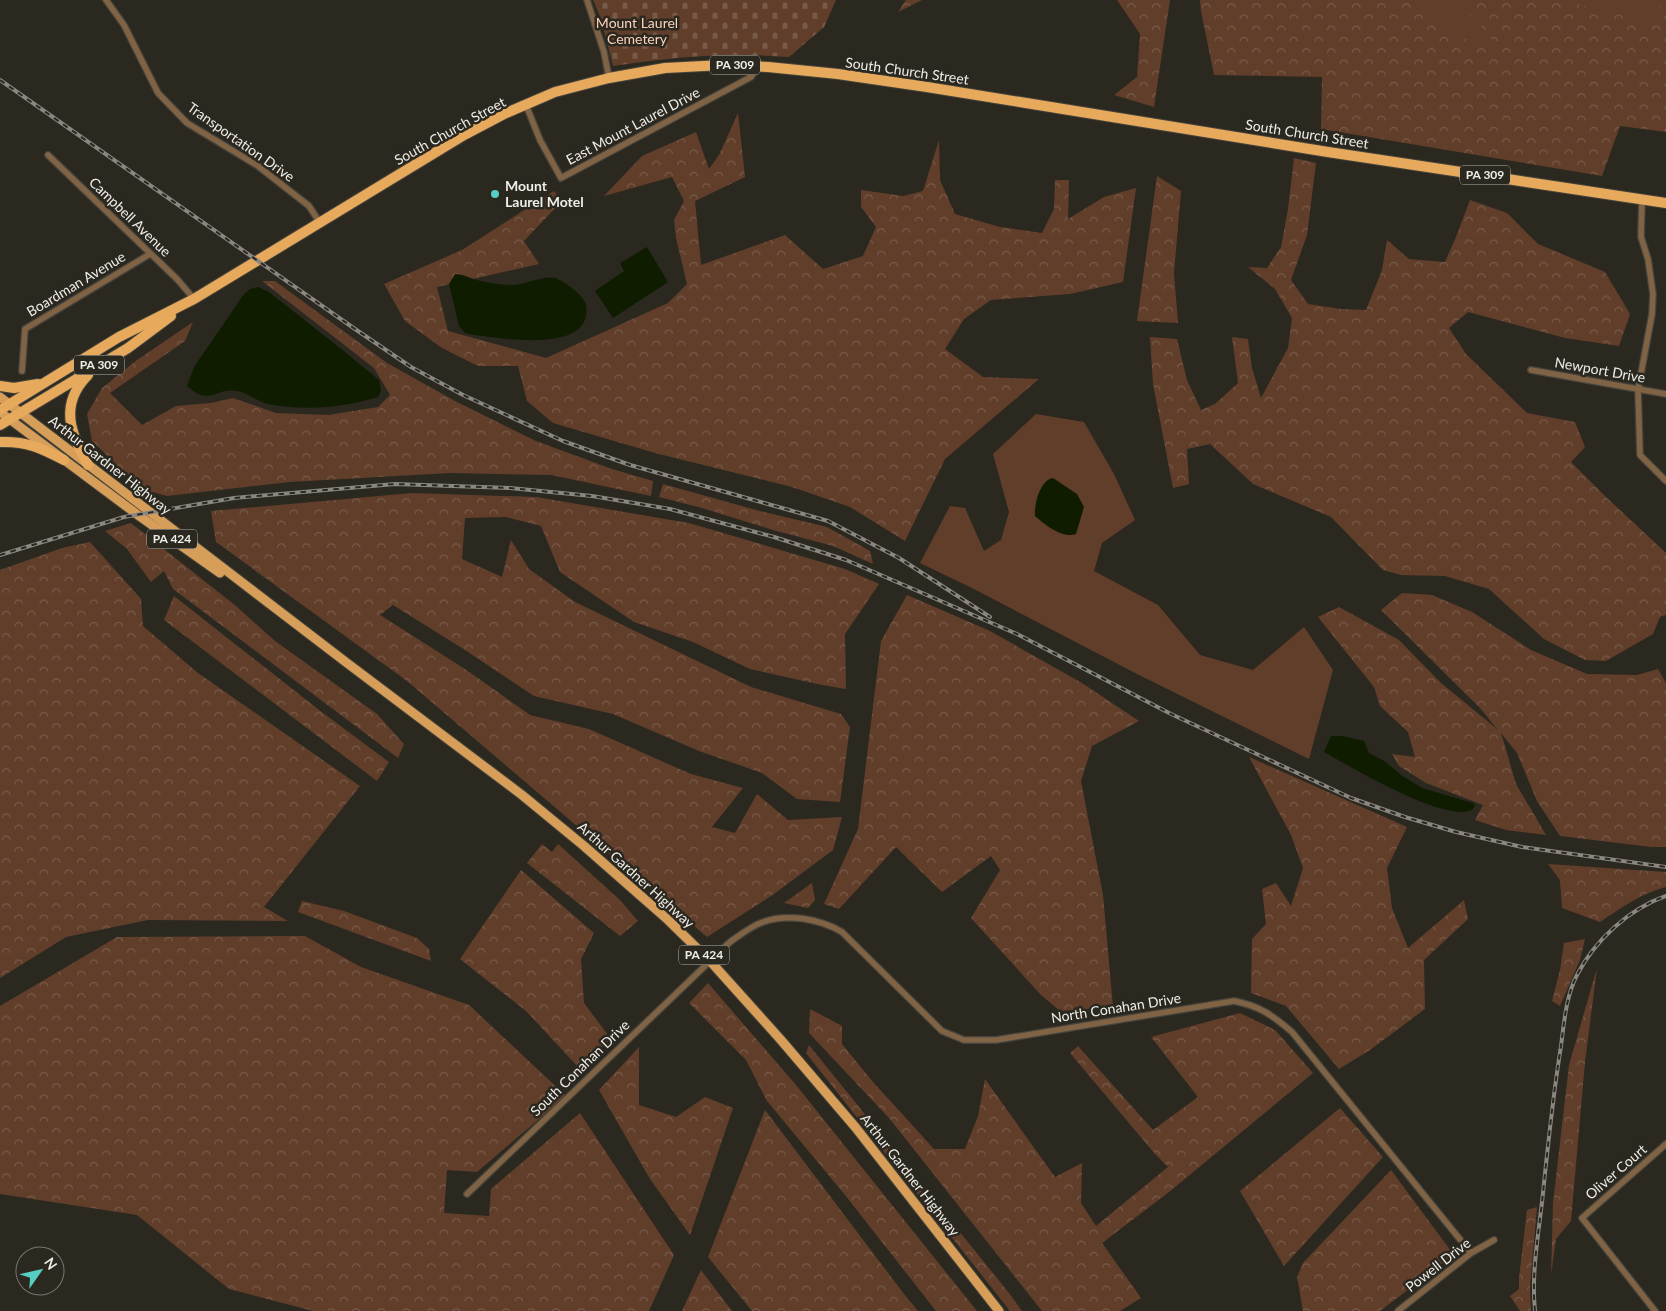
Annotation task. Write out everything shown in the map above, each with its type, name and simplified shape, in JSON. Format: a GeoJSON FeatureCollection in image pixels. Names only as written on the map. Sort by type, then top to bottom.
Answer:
{"type":"FeatureCollection","features":[{"type":"Feature","properties":{"kind":"highway","name":"South Church Street"},"geometry":{"type":"LineString","coordinates":[[3,409],[119,337],[194,299],[464,135],[555,92],[608,78],[665,68],[723,65],[838,74],[1666,203]]}},
{"type":"Feature","properties":{"kind":"highway","name":"South Church Street"},"geometry":{"type":"LineString","coordinates":[[0,425],[128,348],[194,299]]}},
{"type":"Feature","properties":{"kind":"highway"},"geometry":{"type":"LineString","coordinates":[[88,465],[72,435],[70,407],[77,388],[95,368]]}},
{"type":"Feature","properties":{"kind":"highway"},"geometry":{"type":"LineString","coordinates":[[0,386],[14,388],[46,382]]}},
{"type":"Feature","properties":{"kind":"highway"},"geometry":{"type":"LineString","coordinates":[[0,442],[35,445],[64,460]]}},
{"type":"Feature","properties":{"kind":"main road","name":"Arthur Gardner Highway"},"geometry":{"type":"LineString","coordinates":[[0,397],[3,409],[10,419],[138,515],[346,663]]}},
{"type":"Feature","properties":{"kind":"main road","name":"Arthur Gardner Highway"},"geometry":{"type":"LineString","coordinates":[[3,409],[20,413],[346,663],[522,795],[666,918],[711,962],[856,1128],[999,1311]]}},
{"type":"Feature","properties":{"kind":"street","name":"Transportation Drive"},"geometry":{"type":"LineString","coordinates":[[106,0],[124,24],[158,93],[187,123],[258,166],[309,206],[320,223]]}},
{"type":"Feature","properties":{"kind":"street"},"geometry":{"type":"LineString","coordinates":[[587,0],[604,52],[608,78]]}},
{"type":"Feature","properties":{"kind":"street","name":"East Mount Laurel Drive"},"geometry":{"type":"LineString","coordinates":[[526,105],[540,140],[561,178],[751,77],[758,67]]}},
{"type":"Feature","properties":{"kind":"street","name":"Campbell Avenue"},"geometry":{"type":"LineString","coordinates":[[48,156],[177,279],[194,299]]}},
{"type":"Feature","properties":{"kind":"street"},"geometry":{"type":"LineString","coordinates":[[1642,199],[1641,237],[1648,259],[1653,294],[1652,314],[1638,390],[1640,455],[1666,481]]}},
{"type":"Feature","properties":{"kind":"street","name":"Boardman Avenue"},"geometry":{"type":"LineString","coordinates":[[22,371],[25,330],[150,254]]}},
{"type":"Feature","properties":{"kind":"street","name":"Newport Drive"},"geometry":{"type":"LineString","coordinates":[[1530,370],[1666,394]]}},
{"type":"Feature","properties":{"kind":"street","name":"North Conahan Drive"},"geometry":{"type":"LineString","coordinates":[[711,962],[744,932],[763,922],[783,918],[809,920],[832,926],[842,932],[942,1031],[964,1040],[996,1040],[1234,1001],[1253,1005],[1273,1016],[1292,1032],[1471,1253]]}},
{"type":"Feature","properties":{"kind":"street","name":"South Conahan Drive"},"geometry":{"type":"LineString","coordinates":[[467,1194],[711,962]]}},
{"type":"Feature","properties":{"kind":"street","name":"Oliver Court"},"geometry":{"type":"LineString","coordinates":[[1655,1311],[1582,1218],[1665,1148]]}},
{"type":"Feature","properties":{"kind":"street","name":"Powell Drive"},"geometry":{"type":"LineString","coordinates":[[1398,1311],[1471,1253],[1494,1240]]}},
{"type":"Feature","properties":{"kind":"green space","name":"Mount Laurel Cemetery"},"geometry":{"type":"Polygon","coordinates":[[[593,0],[836,0],[824,27],[789,57],[701,56],[613,66],[601,19],[593,0]]]}},
{"type":"Feature","properties":{"kind":"green space"},"geometry":{"type":"Polygon","coordinates":[[[906,0],[922,0],[898,12],[906,0]]]}},
{"type":"Feature","properties":{"kind":"green space"},"geometry":{"type":"Polygon","coordinates":[[[1117,0],[1170,0],[1154,107],[1114,95],[1137,77],[1140,34],[1117,0]]]}},
{"type":"Feature","properties":{"kind":"green space"},"geometry":{"type":"Polygon","coordinates":[[[1200,0],[1407,0],[1471,42],[1502,53],[1483,28],[1456,0],[1568,0],[1593,10],[1654,21],[1661,4],[1657,0],[1666,0],[1666,132],[1620,126],[1602,176],[1321,129],[1322,77],[1214,75],[1200,0]]]}},
{"type":"Feature","properties":{"kind":"green space"},"geometry":{"type":"Polygon","coordinates":[[[1390,0],[1666,0],[1666,56],[1479,65],[1390,0]]]}},
{"type":"Feature","properties":{"kind":"green space"},"geometry":{"type":"Polygon","coordinates":[[[738,113],[745,177],[695,201],[701,265],[785,235],[823,269],[863,256],[876,227],[861,207],[861,190],[903,196],[923,191],[939,140],[940,180],[955,214],[1000,227],[1042,233],[1054,209],[1055,180],[1069,180],[1068,219],[1104,197],[1136,188],[1123,282],[1070,294],[991,300],[964,319],[945,349],[983,377],[1039,379],[945,459],[905,541],[850,507],[792,487],[655,453],[553,423],[527,401],[518,366],[478,366],[442,348],[405,321],[384,284],[462,250],[554,191],[562,201],[524,241],[539,264],[437,287],[448,331],[546,358],[668,303],[687,284],[676,238],[674,220],[684,201],[672,177],[604,196],[642,156],[696,132],[709,169],[719,155],[738,113]]]}},
{"type":"Feature","properties":{"kind":"green space"},"geometry":{"type":"Polygon","coordinates":[[[1294,158],[1316,163],[1307,235],[1291,280],[1308,304],[1341,309],[1366,310],[1382,270],[1387,240],[1409,259],[1445,262],[1470,200],[1507,213],[1538,244],[1605,272],[1630,314],[1619,346],[1565,338],[1468,312],[1449,328],[1466,354],[1527,413],[1575,422],[1585,447],[1571,462],[1666,553],[1666,615],[1660,617],[1653,634],[1606,661],[1585,660],[1544,639],[1489,589],[1445,576],[1401,575],[1383,570],[1331,517],[1253,484],[1210,444],[1187,449],[1189,484],[1173,488],[1153,384],[1150,337],[1177,339],[1187,380],[1201,410],[1215,404],[1238,383],[1232,337],[1248,339],[1252,368],[1261,398],[1288,348],[1292,318],[1275,289],[1248,267],[1267,268],[1281,247],[1294,158]]]}},
{"type":"Feature","properties":{"kind":"green space"},"geometry":{"type":"Polygon","coordinates":[[[1157,176],[1181,191],[1174,273],[1178,323],[1137,321],[1157,176]]]}},
{"type":"Feature","properties":{"kind":"green space"},"geometry":{"type":"Polygon","coordinates":[[[262,281],[275,281],[387,363],[455,401],[536,441],[612,469],[653,481],[651,496],[551,475],[450,473],[290,482],[167,496],[142,489],[92,441],[87,414],[102,388],[137,360],[193,322],[185,341],[110,393],[142,425],[176,406],[211,403],[233,398],[276,413],[328,415],[378,407],[390,395],[374,368],[262,281]]]}},
{"type":"Feature","properties":{"kind":"green space"},"geometry":{"type":"Polygon","coordinates":[[[1036,414],[1084,422],[1114,474],[1135,520],[1102,543],[1094,571],[1158,605],[1200,655],[1253,670],[1304,627],[1333,670],[1309,759],[920,563],[950,506],[965,508],[984,551],[1001,540],[1009,512],[993,454],[1036,414]]]}},
{"type":"Feature","properties":{"kind":"green space"},"geometry":{"type":"Polygon","coordinates":[[[663,484],[756,510],[827,527],[870,551],[873,564],[833,546],[659,497],[663,484]]]}},
{"type":"Feature","properties":{"kind":"green space"},"geometry":{"type":"Polygon","coordinates":[[[412,493],[536,497],[689,523],[845,569],[879,584],[845,634],[846,689],[750,669],[693,642],[634,622],[560,572],[541,526],[506,517],[465,518],[462,559],[502,577],[511,540],[529,569],[575,602],[751,687],[841,714],[850,727],[840,802],[797,799],[762,773],[699,751],[613,714],[534,696],[393,605],[380,615],[465,669],[530,715],[589,729],[691,774],[743,788],[712,827],[735,833],[757,794],[788,820],[842,817],[833,850],[774,894],[707,937],[407,681],[216,542],[211,511],[412,493]]]}},
{"type":"Feature","properties":{"kind":"green space"},"geometry":{"type":"Polygon","coordinates":[[[131,523],[236,606],[275,641],[377,714],[404,744],[398,758],[173,589],[164,571],[151,582],[127,549],[105,531],[131,523]]]}},
{"type":"Feature","properties":{"kind":"green space"},"geometry":{"type":"Polygon","coordinates":[[[90,542],[141,599],[143,626],[198,673],[360,786],[264,907],[288,921],[148,920],[66,937],[0,978],[0,570],[62,548],[90,542]]]}},
{"type":"Feature","properties":{"kind":"green space"},"geometry":{"type":"Polygon","coordinates":[[[1402,593],[1432,595],[1472,612],[1531,650],[1587,674],[1637,675],[1658,669],[1666,683],[1666,847],[1651,847],[1560,836],[1537,801],[1517,753],[1501,733],[1516,784],[1546,835],[1506,830],[1475,820],[1483,805],[1426,783],[1399,766],[1392,754],[1415,757],[1408,732],[1380,706],[1374,687],[1318,617],[1339,607],[1399,640],[1441,683],[1497,729],[1480,708],[1381,610],[1402,593]]]}},
{"type":"Feature","properties":{"kind":"green space"},"geometry":{"type":"Polygon","coordinates":[[[907,595],[990,631],[1082,683],[1139,721],[1092,746],[1081,781],[1103,895],[1113,1007],[1060,1011],[1040,994],[971,918],[1000,870],[991,856],[942,892],[896,847],[839,909],[824,904],[858,829],[881,641],[907,595]]]}},
{"type":"Feature","properties":{"kind":"green space"},"geometry":{"type":"Polygon","coordinates":[[[174,596],[323,713],[389,762],[377,781],[164,620],[174,596]]]}},
{"type":"Feature","properties":{"kind":"green space"},"geometry":{"type":"Polygon","coordinates":[[[1249,757],[1407,827],[1387,868],[1392,908],[1408,948],[1464,900],[1468,919],[1424,960],[1425,1009],[1370,1050],[1339,1069],[1286,1006],[1251,993],[1252,939],[1266,924],[1262,889],[1276,883],[1291,906],[1303,868],[1291,835],[1249,757]]]}},
{"type":"Feature","properties":{"kind":"green space"},"geometry":{"type":"Polygon","coordinates":[[[542,844],[552,852],[558,844],[620,900],[638,921],[620,936],[527,863],[542,844]]]}},
{"type":"Feature","properties":{"kind":"green space"},"geometry":{"type":"Polygon","coordinates":[[[1548,864],[1666,872],[1666,887],[1640,897],[1600,922],[1562,908],[1560,880],[1548,864]]]}},
{"type":"Feature","properties":{"kind":"green space"},"geometry":{"type":"Polygon","coordinates":[[[521,870],[594,933],[581,959],[584,1003],[611,1039],[579,1068],[526,1011],[460,959],[521,870]]]}},
{"type":"Feature","properties":{"kind":"green space"},"geometry":{"type":"Polygon","coordinates":[[[812,883],[815,900],[808,908],[784,903],[812,883]]]}},
{"type":"Feature","properties":{"kind":"green space"},"geometry":{"type":"Polygon","coordinates":[[[302,901],[344,911],[417,938],[429,949],[431,961],[298,912],[302,901]]]}},
{"type":"Feature","properties":{"kind":"green space"},"geometry":{"type":"Polygon","coordinates":[[[305,936],[361,967],[469,1005],[566,1096],[477,1172],[447,1170],[444,1213],[489,1216],[491,1189],[580,1113],[674,1255],[649,1311],[313,1311],[229,1289],[137,1215],[0,1194],[0,1006],[117,937],[305,936]]]}},
{"type":"Feature","properties":{"kind":"green space"},"geometry":{"type":"Polygon","coordinates":[[[1585,939],[1580,960],[1560,1006],[1552,1001],[1560,970],[1564,943],[1585,939]]]}},
{"type":"Feature","properties":{"kind":"green space"},"geometry":{"type":"Polygon","coordinates":[[[1597,968],[1585,1062],[1571,1221],[1556,1239],[1551,1275],[1553,1203],[1569,1065],[1597,968]]]}},
{"type":"Feature","properties":{"kind":"green space"},"geometry":{"type":"Polygon","coordinates":[[[708,983],[796,1085],[977,1311],[936,1311],[845,1195],[767,1101],[746,1060],[689,1003],[708,983]]]}},
{"type":"Feature","properties":{"kind":"green space"},"geometry":{"type":"Polygon","coordinates":[[[810,1009],[842,1026],[842,1044],[873,1082],[934,1149],[965,1149],[978,1116],[985,1079],[1055,1177],[1082,1163],[1081,1203],[1096,1226],[1168,1167],[1070,1053],[1078,1046],[1153,1130],[1198,1097],[1151,1037],[1240,1013],[1275,1030],[1313,1073],[1169,1192],[1102,1243],[1141,1298],[1120,1311],[1042,1311],[889,1118],[809,1033],[810,1009]]]}},
{"type":"Feature","properties":{"kind":"green space"},"geometry":{"type":"Polygon","coordinates":[[[809,1045],[1022,1311],[1010,1311],[806,1053],[809,1045]]]}},
{"type":"Feature","properties":{"kind":"green space"},"geometry":{"type":"Polygon","coordinates":[[[639,1047],[639,1105],[676,1117],[705,1097],[733,1108],[690,1235],[650,1179],[599,1090],[639,1047]]]}},
{"type":"Feature","properties":{"kind":"green space"},"geometry":{"type":"Polygon","coordinates":[[[1340,1108],[1383,1157],[1284,1266],[1240,1191],[1340,1108]]]}},
{"type":"Feature","properties":{"kind":"green space"},"geometry":{"type":"Polygon","coordinates":[[[765,1110],[918,1311],[752,1311],[708,1257],[765,1110]]]}},
{"type":"Feature","properties":{"kind":"green space"},"geometry":{"type":"Polygon","coordinates":[[[1391,1170],[1454,1255],[1380,1311],[1303,1311],[1297,1277],[1303,1263],[1391,1170]]]}},
{"type":"Feature","properties":{"kind":"green space"},"geometry":{"type":"Polygon","coordinates":[[[1537,1207],[1530,1288],[1531,1311],[1520,1311],[1510,1296],[1519,1289],[1527,1210],[1537,1207]]]}},
{"type":"Feature","properties":{"kind":"green space"},"geometry":{"type":"Polygon","coordinates":[[[701,1270],[732,1311],[682,1311],[701,1270]]]}},
{"type":"Feature","properties":{"kind":"shaded area"},"geometry":{"type":"Polygon","coordinates":[[[647,247],[668,282],[613,318],[595,291],[624,271],[620,263],[647,247]]]}},
{"type":"Feature","properties":{"kind":"shaded area"},"geometry":{"type":"Polygon","coordinates":[[[455,274],[485,282],[507,285],[516,285],[550,277],[555,278],[574,289],[585,301],[585,321],[576,331],[561,337],[543,340],[504,339],[465,333],[459,326],[449,284],[455,274]]]}},
{"type":"Feature","properties":{"kind":"shaded area"},"geometry":{"type":"Polygon","coordinates":[[[258,287],[269,292],[379,380],[381,391],[378,397],[351,404],[310,408],[268,404],[245,393],[229,390],[207,396],[201,395],[187,386],[194,367],[244,294],[250,289],[258,287]]]}},
{"type":"Feature","properties":{"kind":"shaded area"},"geometry":{"type":"Polygon","coordinates":[[[1053,478],[1077,494],[1084,507],[1076,534],[1066,535],[1060,533],[1035,516],[1037,499],[1041,488],[1048,480],[1053,478]]]}},
{"type":"Feature","properties":{"kind":"shaded area"},"geometry":{"type":"Polygon","coordinates":[[[1331,736],[1343,736],[1364,741],[1369,753],[1386,762],[1401,775],[1422,788],[1473,803],[1475,805],[1474,808],[1462,812],[1445,810],[1376,781],[1324,752],[1331,736]]]}},
{"type":"Feature","properties":{"kind":"railway"},"geometry":{"type":"LineString","coordinates":[[0,80],[411,367],[463,395],[563,441],[630,465],[828,521],[899,558],[990,617]]}},
{"type":"Feature","properties":{"kind":"railway"},"geometry":{"type":"LineString","coordinates":[[0,555],[124,517],[234,498],[395,484],[510,488],[592,496],[670,509],[774,537],[846,560],[1017,634],[1171,714],[1351,798],[1456,832],[1522,847],[1666,867]]}},
{"type":"Feature","properties":{"kind":"railway"},"geometry":{"type":"LineString","coordinates":[[1535,1311],[1536,1252],[1564,1019],[1570,992],[1584,962],[1603,938],[1626,917],[1666,896]]}},
{"type":"Feature","properties":{"kind":"place","name":"Mount Laurel Motel"},"geometry":{"type":"Point","coordinates":[495,194]}}]}
